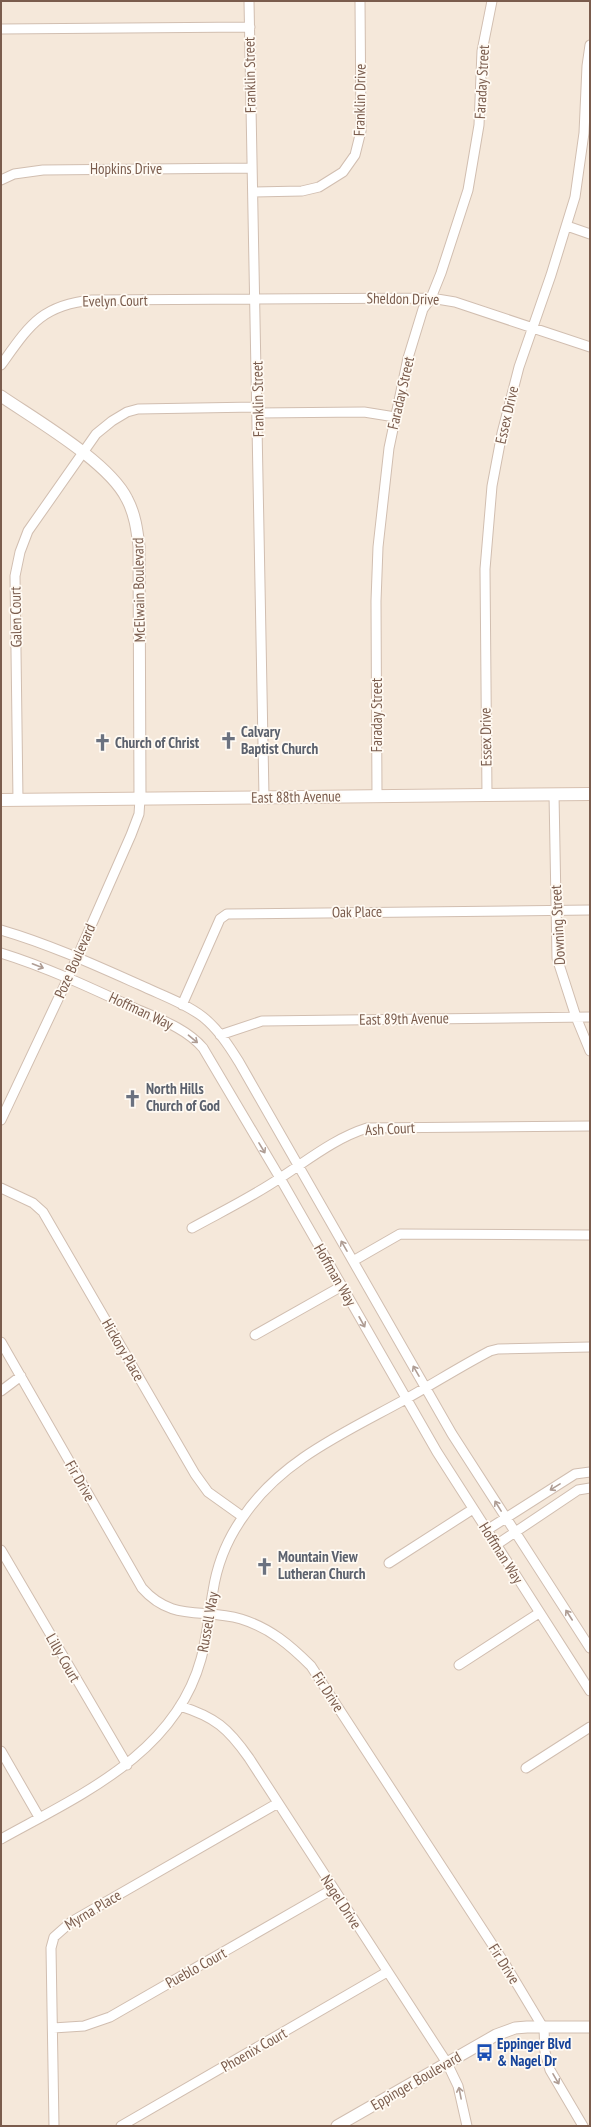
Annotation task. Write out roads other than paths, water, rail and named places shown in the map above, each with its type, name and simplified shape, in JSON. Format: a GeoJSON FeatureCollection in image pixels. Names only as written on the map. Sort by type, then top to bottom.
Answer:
{"type":"FeatureCollection","features":[{"type":"Feature","properties":{"kind":"main road","name":"East 88th Avenue"},"geometry":{"type":"LineString","coordinates":[[1,800],[590,794]]}},
{"type":"Feature","properties":{"kind":"street","name":"Franklin Street"},"geometry":{"type":"LineString","coordinates":[[249,1],[258,410],[264,798]]}},
{"type":"Feature","properties":{"kind":"street","name":"Franklin Drive"},"geometry":{"type":"LineString","coordinates":[[253,192],[302,192],[319,187],[343,172],[355,155],[360,140],[361,131],[360,1]]}},
{"type":"Feature","properties":{"kind":"street","name":"Faraday Street"},"geometry":{"type":"LineString","coordinates":[[377,796],[376,601],[382,493],[395,417],[410,351],[423,310],[431,298],[458,223],[475,157],[479,124],[482,51],[492,1]]}},
{"type":"Feature","properties":{"kind":"street"},"geometry":{"type":"LineString","coordinates":[[1,29],[250,27]]}},
{"type":"Feature","properties":{"kind":"street","name":"Essex Drive"},"geometry":{"type":"LineString","coordinates":[[487,795],[485,569],[487,530],[492,486],[502,433],[518,367],[567,226],[578,178],[587,133],[587,66],[590,45]]}},
{"type":"Feature","properties":{"kind":"street","name":"Hopkins Drive"},"geometry":{"type":"LineString","coordinates":[[1,180],[14,174],[43,170],[252,168]]}},
{"type":"Feature","properties":{"kind":"street"},"geometry":{"type":"LineString","coordinates":[[567,226],[590,234]]}},
{"type":"Feature","properties":{"kind":"street","name":"Sheldon Drive"},"geometry":{"type":"LineString","coordinates":[[255,300],[431,298],[455,302],[590,348]]}},
{"type":"Feature","properties":{"kind":"street","name":"Evelyn Court"},"geometry":{"type":"LineString","coordinates":[[1,365],[33,322],[46,313],[74,302],[255,300]]}},
{"type":"Feature","properties":{"kind":"street","name":"McElwain Boulevard"},"geometry":{"type":"LineString","coordinates":[[1,396],[83,453],[109,475],[127,498],[137,529],[139,553],[140,799]]}},
{"type":"Feature","properties":{"kind":"street","name":"Galen Court"},"geometry":{"type":"LineString","coordinates":[[18,800],[15,576],[17,563],[28,531],[96,434],[106,425],[127,412],[138,409],[364,412],[395,417]]}},
{"type":"Feature","properties":{"kind":"street","name":"Downing Street"},"geometry":{"type":"LineString","coordinates":[[554,794],[557,958],[576,1017],[590,1051]]}},
{"type":"Feature","properties":{"kind":"street","name":"Poze Boulevard"},"geometry":{"type":"LineString","coordinates":[[1,1120],[68,978],[131,835],[139,814],[140,799]]}},
{"type":"Feature","properties":{"kind":"street","name":"Oak Place"},"geometry":{"type":"LineString","coordinates":[[182,1005],[220,919],[227,914],[590,910]]}},
{"type":"Feature","properties":{"kind":"street","name":"Hoffman Way"},"geometry":{"type":"LineString","coordinates":[[1,930],[31,939],[77,957],[182,1005],[203,1018],[220,1035],[239,1062],[452,1434],[515,1533],[589,1643]]}},
{"type":"Feature","properties":{"kind":"street","name":"Hoffman Way"},"geometry":{"type":"LineString","coordinates":[[1,954],[68,978],[171,1025],[189,1034],[198,1042],[216,1067],[406,1399],[473,1510],[590,1691]]}},
{"type":"Feature","properties":{"kind":"street","name":"East 89th Avenue"},"geometry":{"type":"LineString","coordinates":[[220,1035],[262,1021],[590,1017]]}},
{"type":"Feature","properties":{"kind":"street","name":"Ash Court"},"geometry":{"type":"LineString","coordinates":[[192,1228],[280,1178],[298,1165],[353,1132],[367,1128],[590,1126]]}},
{"type":"Feature","properties":{"kind":"street","name":"Hickory Place"},"geometry":{"type":"LineString","coordinates":[[1,1188],[33,1203],[43,1212],[197,1478],[208,1492],[242,1517]]}},
{"type":"Feature","properties":{"kind":"street"},"geometry":{"type":"LineString","coordinates":[[353,1261],[400,1234],[590,1235]]}},
{"type":"Feature","properties":{"kind":"street"},"geometry":{"type":"LineString","coordinates":[[255,1335],[342,1286]]}},
{"type":"Feature","properties":{"kind":"street","name":"Fir Drive"},"geometry":{"type":"LineString","coordinates":[[1,1342],[142,1588],[156,1603],[168,1609],[240,1619],[261,1627],[287,1643],[311,1666],[505,1964],[544,2029],[545,2052],[550,2070],[583,2126]]}},
{"type":"Feature","properties":{"kind":"street","name":"Russell Way"},"geometry":{"type":"LineString","coordinates":[[1,1839],[40,1818],[127,1765],[160,1734],[180,1706],[195,1678],[201,1660],[213,1589],[223,1555],[242,1517],[263,1491],[296,1462],[490,1351],[498,1349],[590,1347]]}},
{"type":"Feature","properties":{"kind":"street"},"geometry":{"type":"LineString","coordinates":[[1,1391],[21,1376]]}},
{"type":"Feature","properties":{"kind":"street"},"geometry":{"type":"LineString","coordinates":[[487,1530],[575,1474],[590,1472]]}},
{"type":"Feature","properties":{"kind":"street"},"geometry":{"type":"LineString","coordinates":[[496,1545],[578,1490],[590,1488]]}},
{"type":"Feature","properties":{"kind":"street"},"geometry":{"type":"LineString","coordinates":[[389,1563],[473,1510]]}},
{"type":"Feature","properties":{"kind":"street","name":"Lilly Court"},"geometry":{"type":"LineString","coordinates":[[1,1550],[127,1765]]}},
{"type":"Feature","properties":{"kind":"street"},"geometry":{"type":"LineString","coordinates":[[459,1665],[539,1613]]}},
{"type":"Feature","properties":{"kind":"street","name":"Nagel Drive"},"geometry":{"type":"LineString","coordinates":[[180,1706],[202,1714],[220,1723],[229,1731],[249,1758],[386,1972],[447,2063],[458,2086],[467,2126]]}},
{"type":"Feature","properties":{"kind":"street"},"geometry":{"type":"LineString","coordinates":[[526,1768],[590,1727]]}},
{"type":"Feature","properties":{"kind":"street"},"geometry":{"type":"LineString","coordinates":[[1,1751],[40,1818]]}},
{"type":"Feature","properties":{"kind":"street","name":"Myrna Place"},"geometry":{"type":"LineString","coordinates":[[54,2126],[51,1948],[54,1937],[70,1922],[278,1803]]}},
{"type":"Feature","properties":{"kind":"street","name":"Pueblo Court"},"geometry":{"type":"LineString","coordinates":[[53,2028],[84,2026],[110,2016],[333,1889]]}},
{"type":"Feature","properties":{"kind":"street","name":"Phoenix Court"},"geometry":{"type":"LineString","coordinates":[[121,2126],[386,1972]]}},
{"type":"Feature","properties":{"kind":"street","name":"Eppinger Boulevard"},"geometry":{"type":"LineString","coordinates":[[343,2124],[496,2035],[515,2028],[544,2029],[590,2027]]}},
{"type":"Feature","properties":{"kind":"place","name":"Calvary Baptist Church"},"geometry":{"type":"Point","coordinates":[228,741]}},
{"type":"Feature","properties":{"kind":"place","name":"Church of Christ"},"geometry":{"type":"Point","coordinates":[102,743]}},
{"type":"Feature","properties":{"kind":"place","name":"North Hills Church of God"},"geometry":{"type":"Point","coordinates":[133,1098]}},
{"type":"Feature","properties":{"kind":"place","name":"Mountain View Lutheran Church"},"geometry":{"type":"Point","coordinates":[265,1566]}},
{"type":"Feature","properties":{"kind":"place","name":"Eppinger Blvd & Nagel Dr"},"geometry":{"type":"Point","coordinates":[484,2053]}}]}
